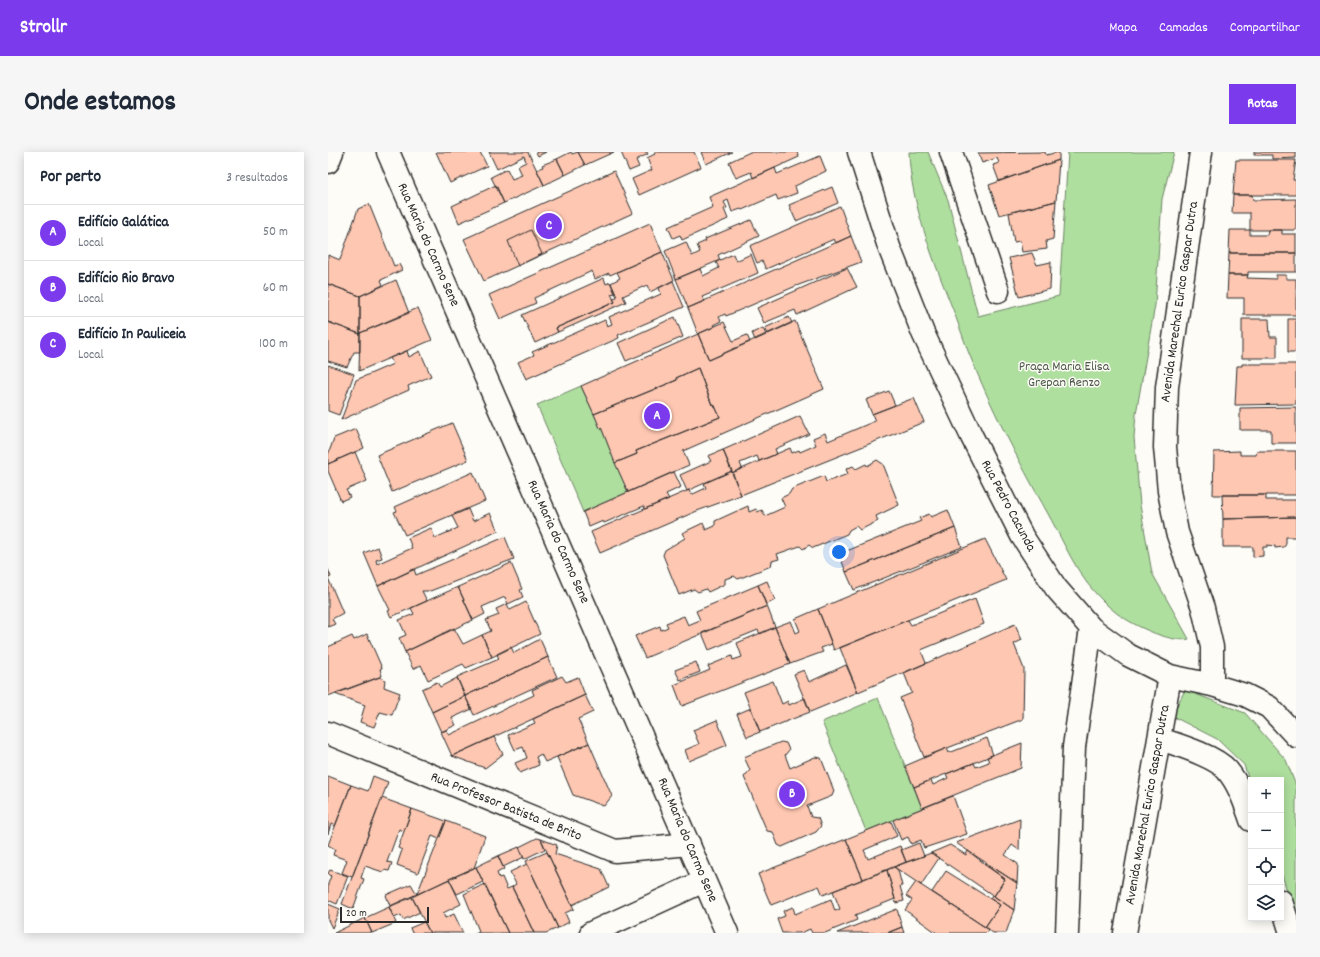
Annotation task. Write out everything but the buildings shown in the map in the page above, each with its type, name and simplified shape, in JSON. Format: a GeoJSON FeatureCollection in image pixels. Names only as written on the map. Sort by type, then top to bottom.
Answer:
{"type":"FeatureCollection","features":[{"type":"Feature","properties":{"kind":"street"},"geometry":{"type":"LineString","coordinates":[[328,162],[332,152]]}},
{"type":"Feature","properties":{"kind":"street","name":"Rua Maria do Carmo Sene"},"geometry":{"type":"LineString","coordinates":[[388,152],[727,933]]}},
{"type":"Feature","properties":{"kind":"street","name":"Rua Pedro Cacunda"},"geometry":{"type":"LineString","coordinates":[[858,152],[889,248],[923,334],[972,437],[1022,536],[1056,588],[1090,628],[1128,655],[1170,676],[1212,685],[1245,695],[1269,707],[1296,736]]}},
{"type":"Feature","properties":{"kind":"street"},"geometry":{"type":"LineString","coordinates":[[951,152],[998,291]]}},
{"type":"Feature","properties":{"kind":"street","name":"Avenida Marechal Eurico Gaspar Dutra"},"geometry":{"type":"LineString","coordinates":[[1201,152],[1167,387],[1165,447],[1169,491],[1177,532],[1203,608],[1212,647],[1212,685]]}},
{"type":"Feature","properties":{"kind":"street"},"geometry":{"type":"LineString","coordinates":[[1067,933],[1074,747],[1090,628]]}},
{"type":"Feature","properties":{"kind":"street","name":"Avenida Marechal Eurico Gaspar Dutra"},"geometry":{"type":"LineString","coordinates":[[1125,933],[1170,676]]}},
{"type":"Feature","properties":{"kind":"street","name":"Rua Professor Batista de Brito"},"geometry":{"type":"LineString","coordinates":[[328,733],[615,851],[689,844]]}},
{"type":"Feature","properties":{"kind":"street"},"geometry":{"type":"LineString","coordinates":[[1160,739],[1201,753],[1226,769],[1239,788],[1248,813]]}},
{"type":"Feature","properties":{"kind":"street"},"geometry":{"type":"LineString","coordinates":[[591,933],[704,881]]}},
{"type":"Feature","properties":{"kind":"street"},"geometry":{"type":"LineString","coordinates":[[1284,911],[1291,933]]}},
{"type":"Feature","properties":{"kind":"green space","name":"Praça Maria Elisa Grepan Renzo"},"geometry":{"type":"Polygon","coordinates":[[[909,152],[928,152],[948,200],[978,316],[1059,296],[1068,152],[1174,152],[1162,199],[1155,305],[1136,414],[1134,437],[1140,505],[1152,573],[1189,639],[1181,640],[1161,636],[1121,616],[1110,608],[1096,594],[1076,566],[1005,433],[968,351],[925,233],[910,171],[909,152]]]}},
{"type":"Feature","properties":{"kind":"green space"},"geometry":{"type":"Polygon","coordinates":[[[581,386],[601,427],[628,492],[583,512],[537,405],[581,386]]]}},
{"type":"Feature","properties":{"kind":"green space"},"geometry":{"type":"Polygon","coordinates":[[[1185,690],[1245,713],[1286,760],[1296,786],[1296,919],[1284,881],[1284,777],[1248,777],[1244,765],[1217,739],[1172,716],[1185,690]]]}},
{"type":"Feature","properties":{"kind":"green space"},"geometry":{"type":"Polygon","coordinates":[[[878,698],[922,808],[866,831],[822,722],[878,698]]]}},
{"type":"Feature","properties":{"kind":"place","name":"Edifício In Pauliceia"},"geometry":{"type":"Point","coordinates":[549,226]}},
{"type":"Feature","properties":{"kind":"place","name":"Edifício Galática"},"geometry":{"type":"Point","coordinates":[657,416]}},
{"type":"Feature","properties":{"kind":"place","name":"Edifício Rio Bravo"},"geometry":{"type":"Point","coordinates":[792,794]}}]}
